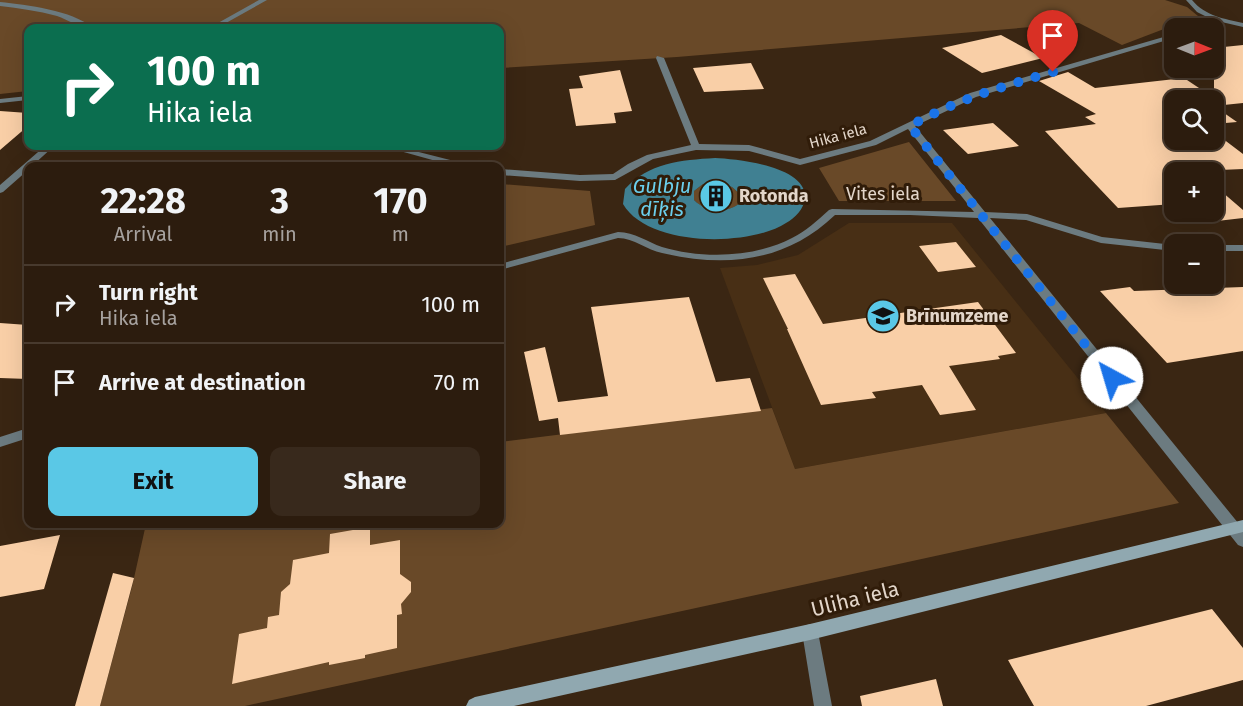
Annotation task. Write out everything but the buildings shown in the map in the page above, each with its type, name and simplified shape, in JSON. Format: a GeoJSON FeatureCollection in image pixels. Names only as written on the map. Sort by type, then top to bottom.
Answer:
{"type":"FeatureCollection","features":[{"type":"Feature","properties":{"kind":"main road","name":"Uliha iela"},"geometry":{"type":"LineString","coordinates":[[475,706],[810,632],[1240,532]]}},
{"type":"Feature","properties":{"kind":"street"},"geometry":{"type":"LineString","coordinates":[[220,24],[264,0]]}},
{"type":"Feature","properties":{"kind":"street"},"geometry":{"type":"LineString","coordinates":[[1188,0],[1195,7],[1213,17],[1243,25]]}},
{"type":"Feature","properties":{"kind":"street"},"geometry":{"type":"LineString","coordinates":[[0,4],[21,6],[80,24]]}},
{"type":"Feature","properties":{"kind":"street","name":"Hika iela"},"geometry":{"type":"LineString","coordinates":[[504,172],[580,178],[615,177],[650,157],[696,147],[749,148],[800,162],[864,146],[974,95],[1164,39]]}},
{"type":"Feature","properties":{"kind":"street"},"geometry":{"type":"LineString","coordinates":[[660,58],[696,147]]}},
{"type":"Feature","properties":{"kind":"street"},"geometry":{"type":"LineString","coordinates":[[0,101],[24,98]]}},
{"type":"Feature","properties":{"kind":"street"},"geometry":{"type":"LineString","coordinates":[[910,126],[1240,532]]}},
{"type":"Feature","properties":{"kind":"street"},"geometry":{"type":"LineString","coordinates":[[32,162],[46,150]]}},
{"type":"Feature","properties":{"kind":"street"},"geometry":{"type":"LineString","coordinates":[[401,150],[448,162]]}},
{"type":"Feature","properties":{"kind":"street"},"geometry":{"type":"LineString","coordinates":[[0,190],[24,169]]}},
{"type":"Feature","properties":{"kind":"street","name":"Vites iela"},"geometry":{"type":"LineString","coordinates":[[504,266],[623,234],[669,251],[700,256],[742,256],[772,250],[798,241],[819,228],[832,212],[981,214],[1027,217],[1101,240],[1164,247]]}},
{"type":"Feature","properties":{"kind":"street"},"geometry":{"type":"LineString","coordinates":[[1224,248],[1243,248]]}},
{"type":"Feature","properties":{"kind":"street"},"geometry":{"type":"LineString","coordinates":[[0,442],[24,434]]}},
{"type":"Feature","properties":{"kind":"street"},"geometry":{"type":"LineString","coordinates":[[810,632],[823,706]]}},
{"type":"Feature","properties":{"kind":"shaded area"},"geometry":{"type":"Polygon","coordinates":[[[0,0],[1165,0],[1187,7],[1198,16],[1164,18],[1164,29],[1122,45],[1079,23],[677,57],[504,68],[504,24],[24,24],[24,91],[0,94],[0,0]]]}},
{"type":"Feature","properties":{"kind":"shaded area"},"geometry":{"type":"Polygon","coordinates":[[[909,142],[956,201],[839,201],[819,168],[909,142]]]}},
{"type":"Feature","properties":{"kind":"shaded area"},"geometry":{"type":"Polygon","coordinates":[[[718,183],[732,187],[741,195],[739,204],[716,211],[704,208],[694,200],[694,191],[703,184],[718,183]]]}},
{"type":"Feature","properties":{"kind":"shaded area"},"geometry":{"type":"Polygon","coordinates":[[[504,184],[590,191],[595,225],[504,246],[504,184]]]}},
{"type":"Feature","properties":{"kind":"shaded area","name":"Brīnumzeme"},"geometry":{"type":"Polygon","coordinates":[[[849,223],[952,223],[1106,413],[795,469],[720,268],[757,265],[798,255],[849,223]]]}},
{"type":"Feature","properties":{"kind":"shaded area"},"geometry":{"type":"Polygon","coordinates":[[[772,408],[795,469],[1106,413],[1179,503],[245,706],[100,706],[145,528],[504,528],[504,442],[772,408]]]}},
{"type":"Feature","properties":{"kind":"water","name":"Gulbju dīķis"},"geometry":{"type":"Polygon","coordinates":[[[702,159],[739,160],[769,166],[783,172],[795,178],[803,187],[805,198],[803,206],[793,219],[769,231],[725,239],[700,239],[654,228],[636,218],[623,204],[625,189],[644,173],[666,164],[702,159]],[[718,183],[703,184],[694,191],[694,200],[710,209],[722,210],[734,207],[739,204],[741,195],[732,187],[718,183]]]}},
{"type":"Feature","properties":{"kind":"place","name":"Rotonda"},"geometry":{"type":"Point","coordinates":[716,196]}},
{"type":"Feature","properties":{"kind":"place","name":"Brīnumzeme"},"geometry":{"type":"Point","coordinates":[883,316]}},
{"type":"Feature","properties":{"kind":"route"},"geometry":{"type":"LineString","coordinates":[[1053,72],[974,95],[910,126],[1112,378]]}}]}
